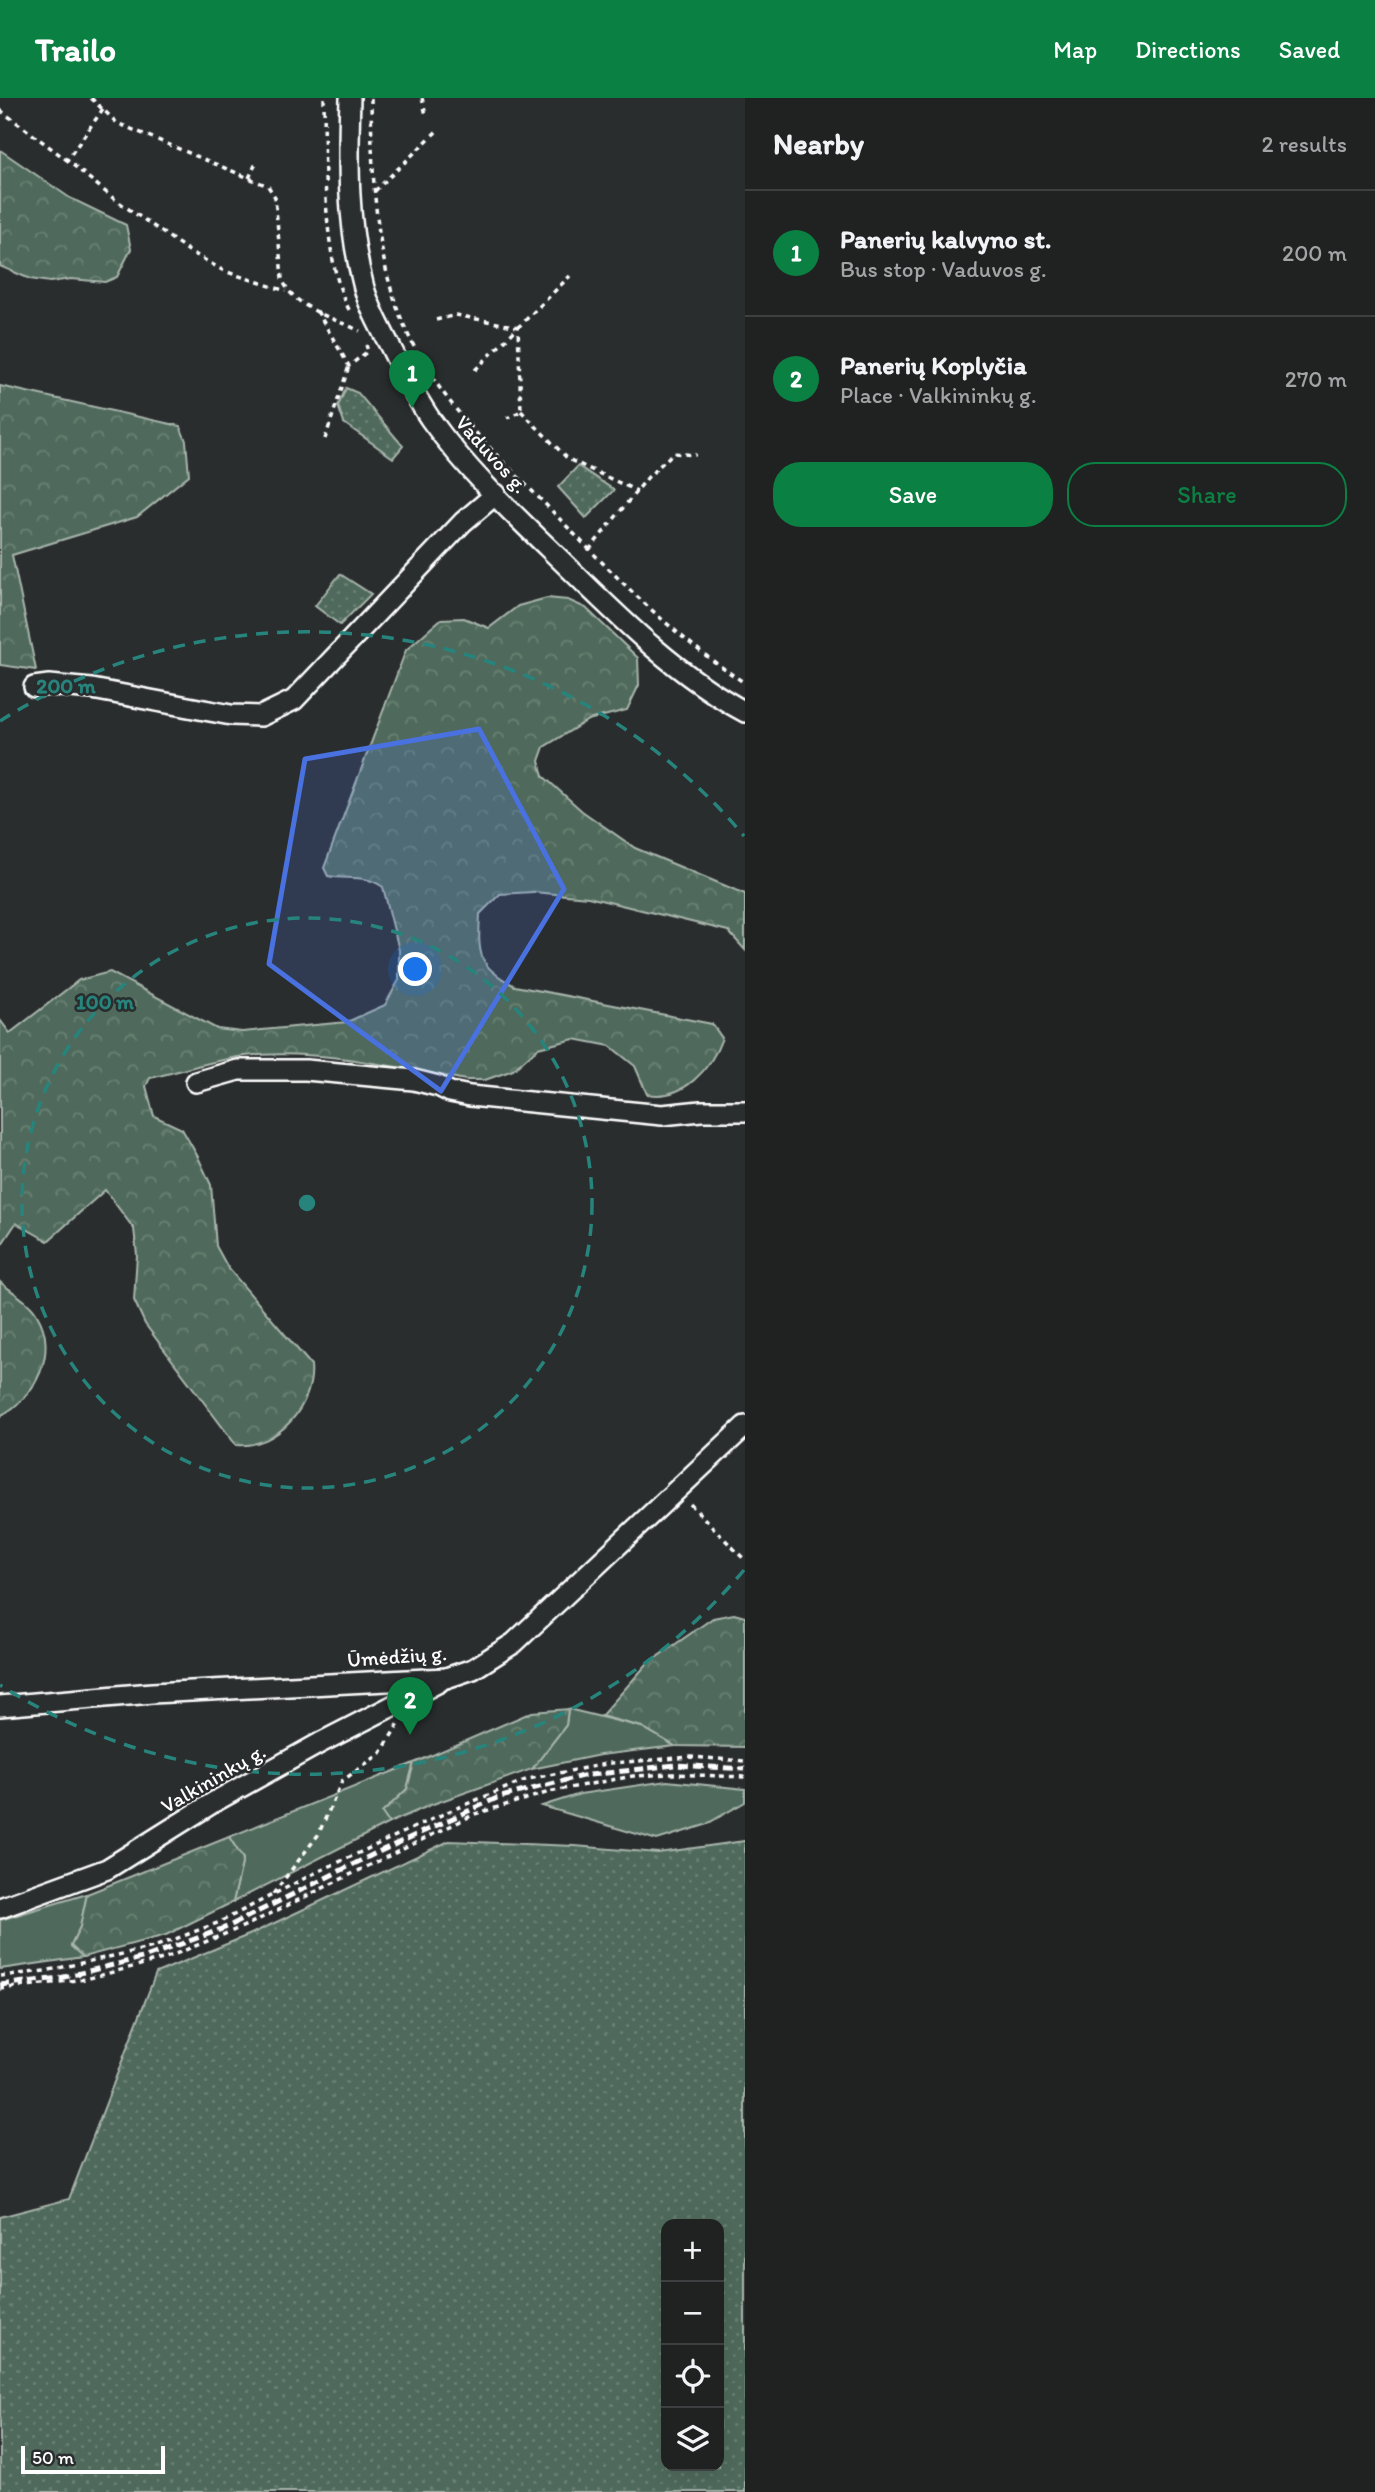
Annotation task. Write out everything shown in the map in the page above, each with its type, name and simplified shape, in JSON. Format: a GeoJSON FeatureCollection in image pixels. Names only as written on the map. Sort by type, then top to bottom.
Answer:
{"type":"FeatureCollection","features":[{"type":"Feature","properties":{"kind":"street","name":"Vaduvos g."},"geometry":{"type":"LineString","coordinates":[[350,98],[350,205],[365,290],[378,325],[417,399],[433,423],[496,494],[644,642],[713,695],[745,712]]}},
{"type":"Feature","properties":{"kind":"street"},"geometry":{"type":"LineString","coordinates":[[34,687],[49,685],[92,689],[231,715],[261,716],[294,700],[463,522],[496,494]]}},
{"type":"Feature","properties":{"kind":"street"},"geometry":{"type":"LineString","coordinates":[[196,1082],[238,1070],[306,1070],[414,1080],[470,1096],[662,1115],[701,1111],[745,1111]]}},
{"type":"Feature","properties":{"kind":"street","name":"Ūmėdžių g."},"geometry":{"type":"LineString","coordinates":[[0,1706],[152,1693],[446,1678],[473,1669],[514,1643],[745,1426]]}},
{"type":"Feature","properties":{"kind":"street","name":"Valkininkų g."},"geometry":{"type":"LineString","coordinates":[[0,1908],[107,1869],[214,1802],[446,1678]]}},
{"type":"Feature","properties":{"kind":"path"},"geometry":{"type":"LineString","coordinates":[[91,98],[117,123],[268,186],[275,198],[282,278],[288,291],[298,301],[360,331],[368,351],[349,366],[325,439]]}},
{"type":"Feature","properties":{"kind":"path"},"geometry":{"type":"LineString","coordinates":[[371,98],[375,191],[384,257],[401,317],[418,355],[445,396],[589,550],[670,628],[745,683]]}},
{"type":"Feature","properties":{"kind":"path"},"geometry":{"type":"LineString","coordinates":[[422,98],[426,115]]}},
{"type":"Feature","properties":{"kind":"path"},"geometry":{"type":"LineString","coordinates":[[67,160],[103,109]]}},
{"type":"Feature","properties":{"kind":"path"},"geometry":{"type":"LineString","coordinates":[[0,110],[113,198],[189,251],[224,271],[288,291]]}},
{"type":"Feature","properties":{"kind":"path"},"geometry":{"type":"LineString","coordinates":[[375,191],[438,130]]}},
{"type":"Feature","properties":{"kind":"path"},"geometry":{"type":"LineString","coordinates":[[249,178],[256,163]]}},
{"type":"Feature","properties":{"kind":"path"},"geometry":{"type":"LineString","coordinates":[[474,370],[570,276]]}},
{"type":"Feature","properties":{"kind":"path"},"geometry":{"type":"LineString","coordinates":[[317,310],[349,366]]}},
{"type":"Feature","properties":{"kind":"path"},"geometry":{"type":"LineString","coordinates":[[436,320],[456,315],[518,327]]}},
{"type":"Feature","properties":{"kind":"path"},"geometry":{"type":"LineString","coordinates":[[518,327],[521,411],[568,459],[637,491]]}},
{"type":"Feature","properties":{"kind":"path"},"geometry":{"type":"LineString","coordinates":[[507,418],[521,411]]}},
{"type":"Feature","properties":{"kind":"path"},"geometry":{"type":"LineString","coordinates":[[589,550],[637,491],[673,453],[696,455]]}},
{"type":"Feature","properties":{"kind":"path"},"geometry":{"type":"LineString","coordinates":[[677,1490],[745,1560]]}},
{"type":"Feature","properties":{"kind":"path"},"geometry":{"type":"LineString","coordinates":[[271,1896],[318,1835],[342,1781],[381,1753],[417,1693]]}},
{"type":"Feature","properties":{"kind":"path"},"geometry":{"type":"LineString","coordinates":[[0,1976],[45,1971],[154,1947],[220,1922],[452,1810],[528,1779],[611,1763],[691,1757],[745,1761]]}},
{"type":"Feature","properties":{"kind":"path"},"geometry":{"type":"LineString","coordinates":[[0,1989],[86,1979],[163,1959],[247,1924],[475,1814],[553,1791],[634,1776],[672,1774],[745,1777]]}},
{"type":"Feature","properties":{"kind":"highlighted area"},"geometry":{"type":"Polygon","coordinates":[[[479,729],[564,889],[441,1091],[269,964],[305,759],[479,729]]]}},
{"type":"Feature","properties":{"kind":"green space"},"geometry":{"type":"Polygon","coordinates":[[[0,150],[70,198],[126,225],[131,249],[117,277],[105,282],[71,279],[50,282],[30,279],[0,266],[0,150]]]}},
{"type":"Feature","properties":{"kind":"green space"},"geometry":{"type":"Polygon","coordinates":[[[0,386],[180,426],[186,441],[189,475],[137,517],[12,555],[36,670],[0,665],[0,386]]]}},
{"type":"Feature","properties":{"kind":"green space"},"geometry":{"type":"Polygon","coordinates":[[[346,388],[358,393],[403,446],[393,458],[344,423],[338,406],[346,388]]]}},
{"type":"Feature","properties":{"kind":"green space"},"geometry":{"type":"Polygon","coordinates":[[[578,466],[614,490],[586,518],[558,487],[578,466]]]}},
{"type":"Feature","properties":{"kind":"green space"},"geometry":{"type":"Polygon","coordinates":[[[340,574],[371,594],[340,625],[315,606],[340,574]]]}},
{"type":"Feature","properties":{"kind":"green space"},"geometry":{"type":"Polygon","coordinates":[[[547,598],[568,600],[586,608],[638,658],[639,685],[627,710],[588,720],[544,747],[539,761],[543,776],[582,811],[635,848],[745,894],[745,950],[728,931],[588,897],[533,892],[500,894],[480,914],[479,939],[482,958],[493,972],[515,986],[712,1024],[722,1038],[711,1061],[694,1080],[684,1088],[660,1095],[647,1094],[635,1066],[610,1046],[574,1039],[538,1048],[513,1070],[485,1080],[466,1080],[328,1057],[273,1054],[233,1058],[150,1078],[146,1086],[154,1116],[182,1129],[211,1185],[216,1246],[228,1268],[311,1365],[307,1395],[290,1422],[266,1440],[236,1445],[145,1324],[134,1300],[137,1255],[134,1229],[105,1190],[48,1241],[16,1223],[0,1247],[0,1020],[10,1033],[79,980],[110,972],[217,1029],[242,1032],[347,1022],[385,1005],[399,980],[399,950],[383,887],[370,880],[328,876],[324,868],[406,650],[441,619],[464,618],[489,628],[518,606],[547,598]]]}},
{"type":"Feature","properties":{"kind":"green space"},"geometry":{"type":"Polygon","coordinates":[[[0,1282],[34,1310],[46,1343],[40,1372],[33,1386],[13,1408],[0,1416],[0,1282]]]}},
{"type":"Feature","properties":{"kind":"green space"},"geometry":{"type":"Polygon","coordinates":[[[734,1614],[745,1617],[745,1747],[675,1746],[642,1727],[601,1716],[647,1664],[713,1618],[734,1614]]]}},
{"type":"Feature","properties":{"kind":"green space"},"geometry":{"type":"Polygon","coordinates":[[[568,1709],[642,1727],[675,1746],[600,1755],[532,1769],[566,1725],[568,1709]]]}},
{"type":"Feature","properties":{"kind":"green space"},"geometry":{"type":"Polygon","coordinates":[[[568,1709],[566,1725],[532,1769],[433,1804],[389,1823],[382,1813],[407,1789],[414,1763],[532,1712],[568,1709]]]}},
{"type":"Feature","properties":{"kind":"green space"},"geometry":{"type":"Polygon","coordinates":[[[414,1763],[407,1789],[383,1813],[389,1823],[233,1902],[243,1859],[229,1837],[414,1763]]]}},
{"type":"Feature","properties":{"kind":"green space"},"geometry":{"type":"Polygon","coordinates":[[[667,1781],[745,1789],[745,1802],[705,1825],[657,1840],[542,1806],[580,1794],[667,1781]]]}},
{"type":"Feature","properties":{"kind":"green space"},"geometry":{"type":"Polygon","coordinates":[[[229,1837],[243,1859],[233,1902],[166,1935],[83,1957],[71,1946],[80,1927],[87,1894],[229,1837]]]}},
{"type":"Feature","properties":{"kind":"green space"},"geometry":{"type":"Polygon","coordinates":[[[449,1841],[575,1846],[658,1853],[745,1841],[745,2492],[0,2492],[0,2217],[69,2199],[156,1973],[251,1934],[449,1841]]]}},
{"type":"Feature","properties":{"kind":"green space"},"geometry":{"type":"Polygon","coordinates":[[[87,1894],[80,1927],[71,1946],[83,1957],[0,1969],[0,1920],[87,1894]]]}},
{"type":"Feature","properties":{"kind":"railway"},"geometry":{"type":"LineString","coordinates":[[0,1985],[60,1978],[146,1957],[227,1927],[376,1853],[497,1798],[582,1776],[675,1765],[745,1769]]}},
{"type":"Feature","properties":{"kind":"place","name":"Panerių kalvyno st."},"geometry":{"type":"Point","coordinates":[412,408]}},
{"type":"Feature","properties":{"kind":"place","name":"Panerių Koplyčia"},"geometry":{"type":"Point","coordinates":[410,1735]}}]}
